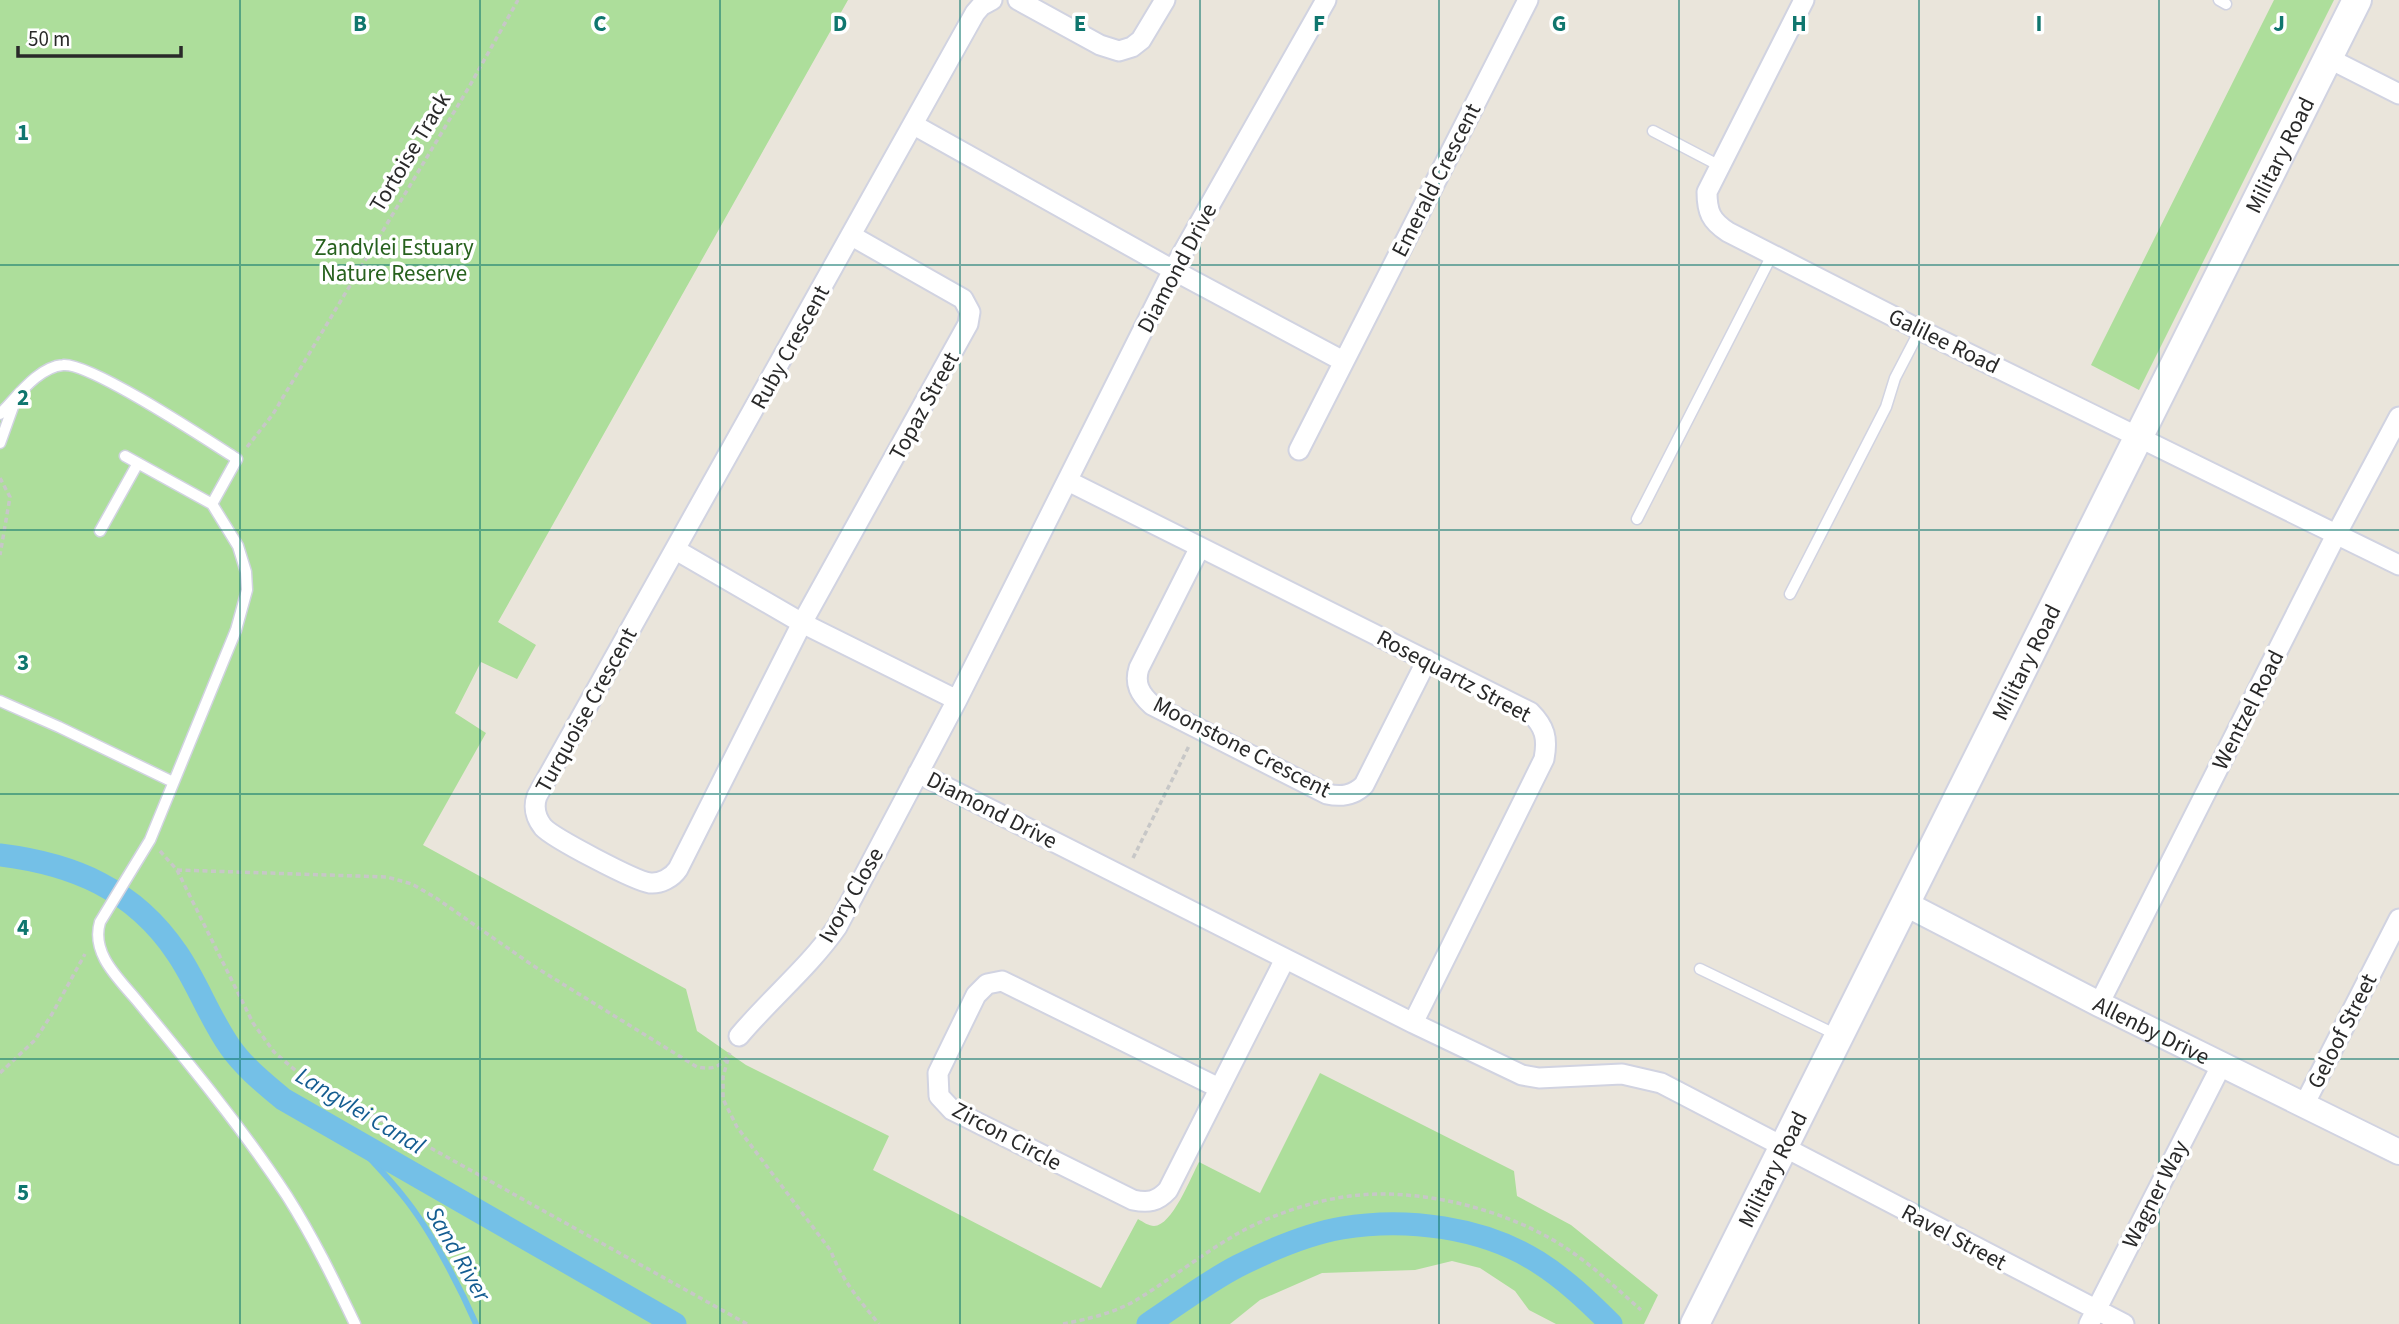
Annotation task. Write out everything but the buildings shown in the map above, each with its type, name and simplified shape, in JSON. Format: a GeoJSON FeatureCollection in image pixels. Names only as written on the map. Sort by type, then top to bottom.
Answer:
{"type":"FeatureCollection","features":[{"type":"Feature","properties":{"kind":"main road","name":"Military Road"},"geometry":{"type":"LineString","coordinates":[[1695,1324],[2357,0]]}},
{"type":"Feature","properties":{"kind":"street","name":"Ruby Crescent"},"geometry":{"type":"LineString","coordinates":[[676,550],[975,13],[992,0]]}},
{"type":"Feature","properties":{"kind":"street"},"geometry":{"type":"LineString","coordinates":[[1018,0],[1100,45],[1119,51],[1142,40],[1165,0]]}},
{"type":"Feature","properties":{"kind":"street","name":"Diamond Drive"},"geometry":{"type":"LineString","coordinates":[[1326,0],[1173,270],[918,773],[1284,959],[1522,1074],[1539,1078],[1622,1074],[1641,1076],[1661,1083],[1785,1147]]}},
{"type":"Feature","properties":{"kind":"street","name":"Emerald Crescent"},"geometry":{"type":"LineString","coordinates":[[1299,450],[1528,0]]}},
{"type":"Feature","properties":{"kind":"street","name":"Galilee Road"},"geometry":{"type":"LineString","coordinates":[[1804,0],[1707,192],[1707,209],[1714,222],[1728,232],[1920,330],[2399,565]]}},
{"type":"Feature","properties":{"kind":"street"},"geometry":{"type":"LineString","coordinates":[[2328,58],[2399,94]]}},
{"type":"Feature","properties":{"kind":"street"},"geometry":{"type":"LineString","coordinates":[[914,125],[1173,270],[1343,360]]}},
{"type":"Feature","properties":{"kind":"street","name":"Topaz Street"},"geometry":{"type":"LineString","coordinates":[[802,623],[966,331],[969,319],[969,307],[963,299],[852,236]]}},
{"type":"Feature","properties":{"kind":"street","name":"Wentzel Road"},"geometry":{"type":"LineString","coordinates":[[2099,1003],[2337,533],[2399,417]]}},
{"type":"Feature","properties":{"kind":"street","name":"Rosequartz Street"},"geometry":{"type":"LineString","coordinates":[[1068,481],[1530,712],[1539,721],[1545,731],[1547,744],[1544,759],[1413,1023]]}},
{"type":"Feature","properties":{"kind":"street","name":"Moonstone Crescent"},"geometry":{"type":"LineString","coordinates":[[1200,547],[1139,668],[1136,681],[1141,694],[1152,705],[1327,794],[1351,794],[1364,785],[1427,660]]}},
{"type":"Feature","properties":{"kind":"street"},"geometry":{"type":"LineString","coordinates":[[676,550],[802,623],[957,700]]}},
{"type":"Feature","properties":{"kind":"street","name":"Turquoise Crescent"},"geometry":{"type":"LineString","coordinates":[[676,550],[537,796],[536,811],[542,825],[550,833],[638,880],[655,883],[675,874],[802,623]]}},
{"type":"Feature","properties":{"kind":"street","name":"Ivory Close"},"geometry":{"type":"LineString","coordinates":[[735,1045],[762,1009],[815,956],[837,927],[918,773]]}},
{"type":"Feature","properties":{"kind":"street","name":"Allenby Drive"},"geometry":{"type":"LineString","coordinates":[[1906,904],[2399,1152]]}},
{"type":"Feature","properties":{"kind":"street","name":"Geloof Street"},"geometry":{"type":"LineString","coordinates":[[2304,1105],[2399,919]]}},
{"type":"Feature","properties":{"kind":"street","name":"Zircon Circle"},"geometry":{"type":"LineString","coordinates":[[1219,1088],[1002,981],[987,984],[976,995],[940,1067],[937,1081],[939,1096],[952,1110],[1122,1195],[1147,1202],[1160,1198],[1168,1190],[1284,959]]}},
{"type":"Feature","properties":{"kind":"street","name":"Wagner Way"},"geometry":{"type":"LineString","coordinates":[[2092,1317],[2222,1064]]}},
{"type":"Feature","properties":{"kind":"street","name":"Ravel Street"},"geometry":{"type":"LineString","coordinates":[[1785,1147],[2092,1317],[2124,1324]]}},
{"type":"Feature","properties":{"kind":"lane"},"geometry":{"type":"LineString","coordinates":[[1653,131],[1720,166]]}},
{"type":"Feature","properties":{"kind":"lane"},"geometry":{"type":"LineString","coordinates":[[1637,519],[1772,255]]}},
{"type":"Feature","properties":{"kind":"lane"},"geometry":{"type":"LineString","coordinates":[[1790,594],[1886,407],[1895,378],[1920,330]]}},
{"type":"Feature","properties":{"kind":"lane"},"geometry":{"type":"LineString","coordinates":[[0,414],[36,379],[54,367],[80,367],[237,459],[212,504]]}},
{"type":"Feature","properties":{"kind":"lane"},"geometry":{"type":"LineString","coordinates":[[0,443],[16,398]]}},
{"type":"Feature","properties":{"kind":"lane"},"geometry":{"type":"LineString","coordinates":[[125,456],[212,504],[239,546],[246,572],[247,590],[236,630],[150,840],[97,930],[102,955],[208,1087],[286,1196],[334,1279],[355,1324]]}},
{"type":"Feature","properties":{"kind":"lane"},"geometry":{"type":"LineString","coordinates":[[100,531],[138,463]]}},
{"type":"Feature","properties":{"kind":"lane"},"geometry":{"type":"LineString","coordinates":[[0,701],[173,782]]}},
{"type":"Feature","properties":{"kind":"lane"},"geometry":{"type":"LineString","coordinates":[[1700,969],[1840,1037]]}},
{"type":"Feature","properties":{"kind":"path","name":"Tortoise Track"},"geometry":{"type":"LineString","coordinates":[[237,459],[274,414],[469,87],[517,0]]}},
{"type":"Feature","properties":{"kind":"path"},"geometry":{"type":"LineString","coordinates":[[0,478],[10,496],[0,555]]}},
{"type":"Feature","properties":{"kind":"path"},"geometry":{"type":"LineString","coordinates":[[1124,876],[1197,728]]}},
{"type":"Feature","properties":{"kind":"path"},"geometry":{"type":"LineString","coordinates":[[150,840],[177,870],[253,1023],[274,1052],[303,1077],[747,1324]]}},
{"type":"Feature","properties":{"kind":"path"},"geometry":{"type":"LineString","coordinates":[[177,870],[387,877],[412,884],[532,965],[697,1067],[711,1070],[722,1065],[735,1045]]}},
{"type":"Feature","properties":{"kind":"path"},"geometry":{"type":"LineString","coordinates":[[0,1073],[34,1040],[52,1014],[97,930]]}},
{"type":"Feature","properties":{"kind":"path"},"geometry":{"type":"LineString","coordinates":[[735,1045],[723,1077],[723,1100],[737,1127],[831,1251],[846,1282],[879,1324]]}},
{"type":"Feature","properties":{"kind":"path"},"geometry":{"type":"LineString","coordinates":[[1063,1324],[1107,1313],[1136,1300],[1191,1262],[1255,1225],[1299,1206],[1351,1196],[1406,1195],[1454,1202],[1505,1217],[1562,1246],[1612,1284],[1640,1310]]}},
{"type":"Feature","properties":{"kind":"green space","name":"Zandvlei Estuary Nature Reserve"},"geometry":{"type":"Polygon","coordinates":[[[0,0],[848,0],[498,622],[536,645],[517,679],[481,662],[455,713],[486,733],[423,845],[686,989],[697,1031],[746,1065],[889,1136],[873,1170],[1101,1288],[1138,1219],[1154,1226],[1168,1218],[1199,1162],[1260,1193],[1320,1073],[1514,1171],[1517,1196],[1571,1225],[1658,1295],[1644,1324],[1556,1324],[1529,1310],[1515,1291],[1480,1268],[1452,1261],[1415,1270],[1322,1273],[1260,1300],[1230,1324],[0,1324],[0,0]]]}},
{"type":"Feature","properties":{"kind":"green space"},"geometry":{"type":"Polygon","coordinates":[[[2274,0],[2334,0],[2139,390],[2091,365],[2274,0]]]}},
{"type":"Feature","properties":{"kind":"waterway","name":"Langvlei Canal"},"geometry":{"type":"LineString","coordinates":[[0,855],[27,859],[77,873],[100,883],[141,912],[177,953],[223,1036],[236,1054],[283,1099],[675,1324]]}},
{"type":"Feature","properties":{"kind":"waterway","name":"Sand River"},"geometry":{"type":"LineString","coordinates":[[352,1139],[413,1209],[453,1275],[476,1324]]}},
{"type":"Feature","properties":{"kind":"waterway","name":"Langvlei Canal"},"geometry":{"type":"LineString","coordinates":[[1148,1324],[1226,1272],[1302,1238],[1342,1228],[1392,1224],[1469,1233],[1516,1250],[1558,1276],[1611,1324]]}}]}
